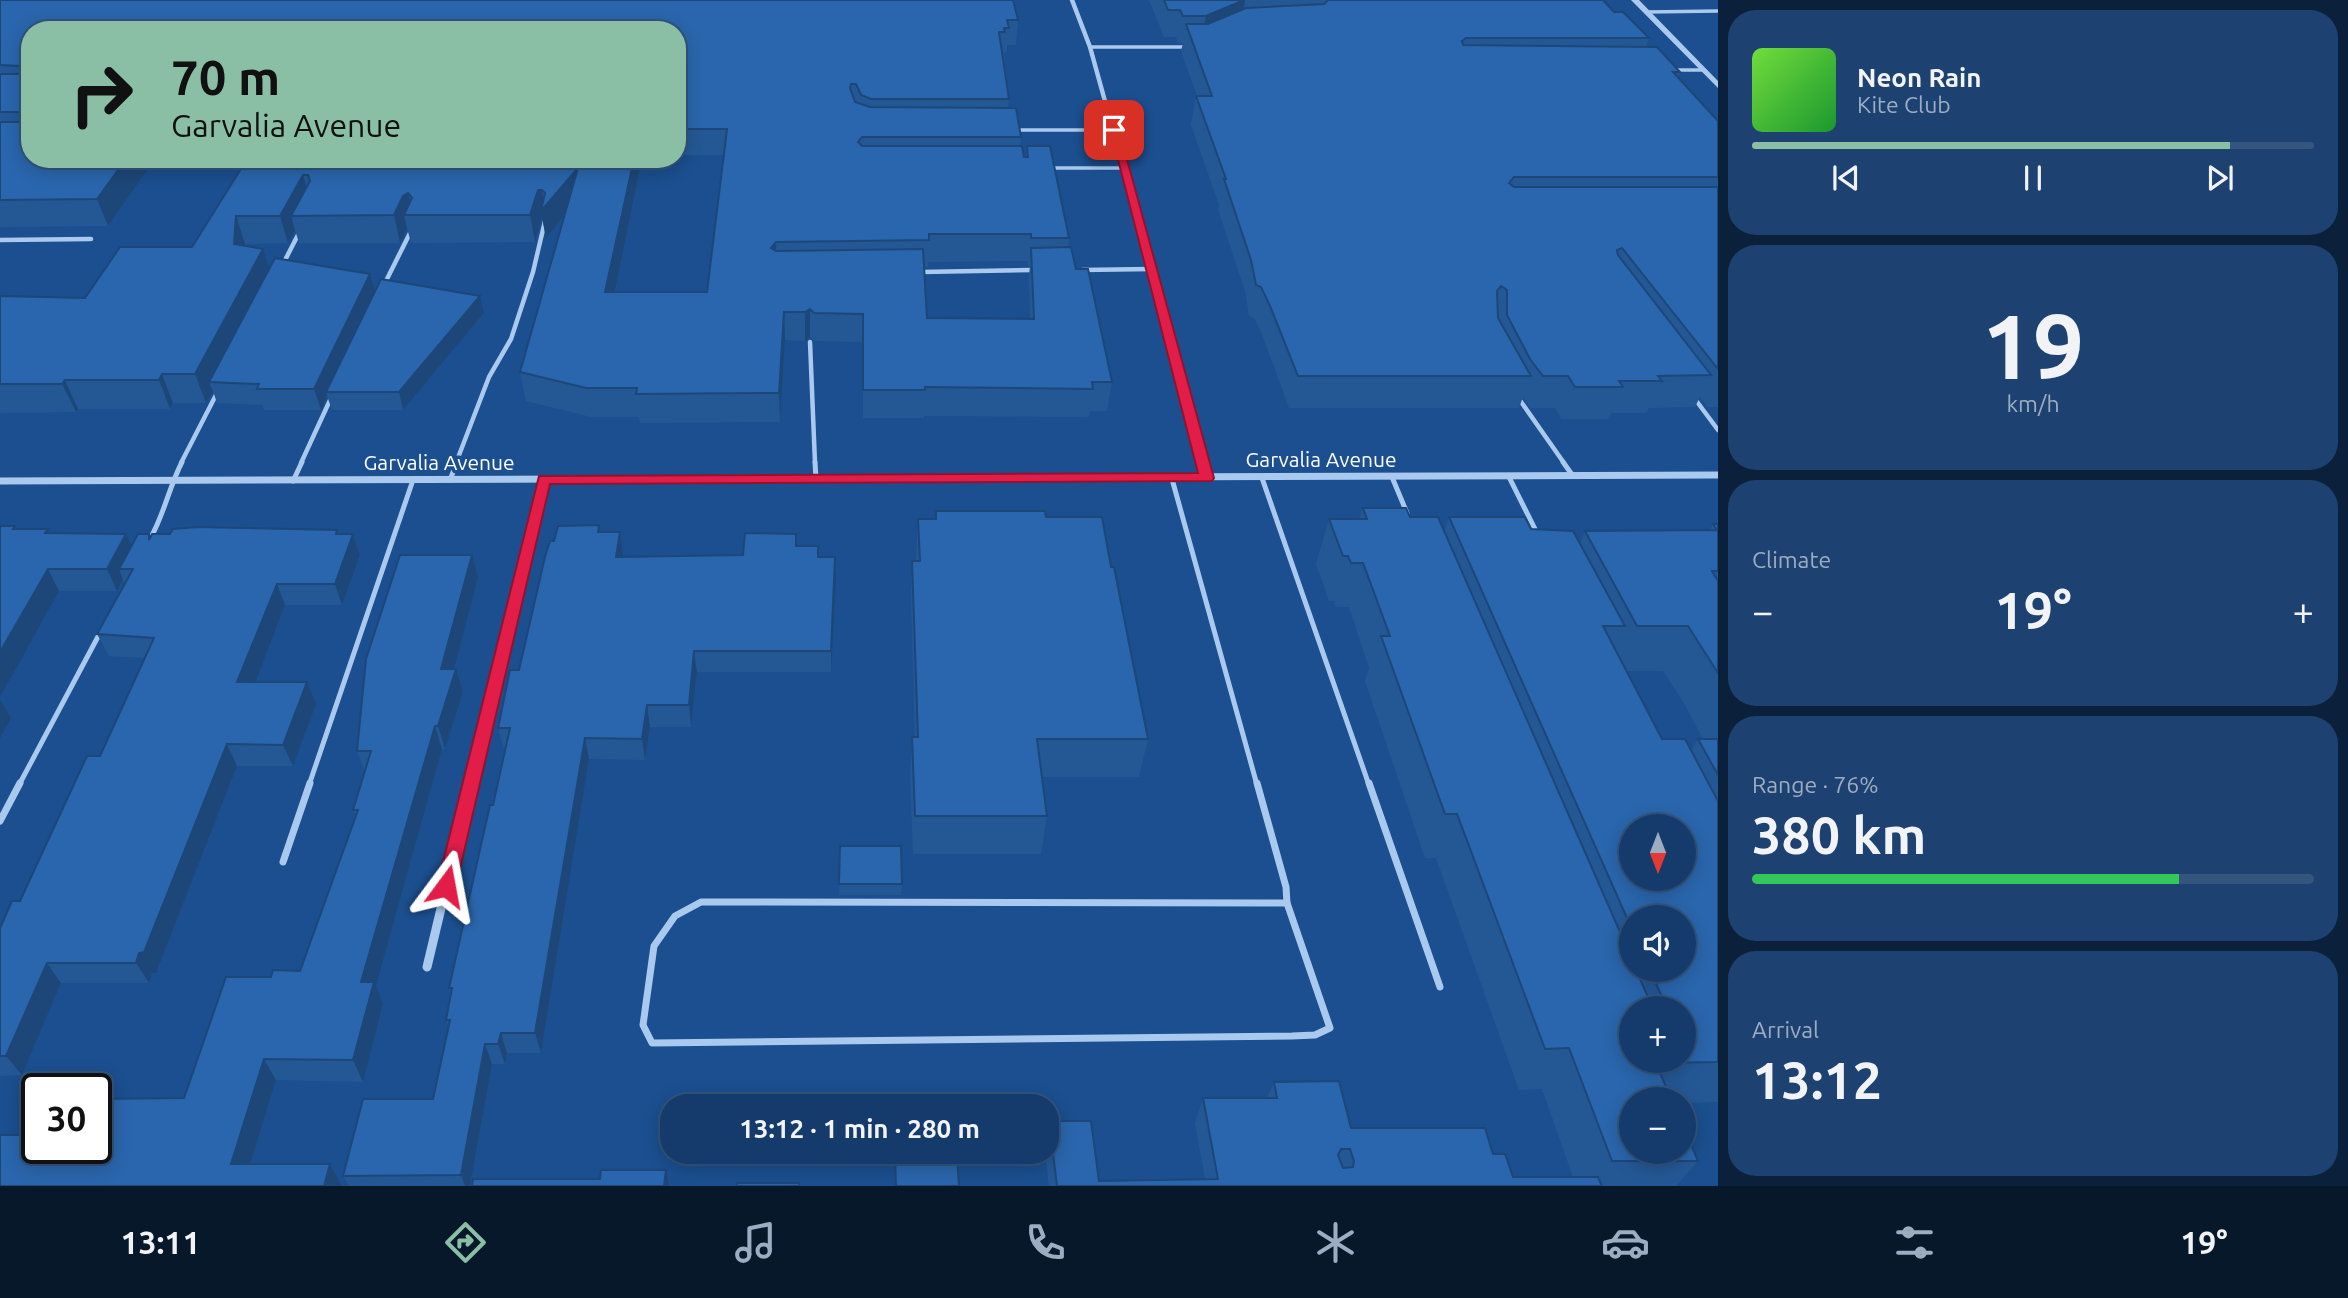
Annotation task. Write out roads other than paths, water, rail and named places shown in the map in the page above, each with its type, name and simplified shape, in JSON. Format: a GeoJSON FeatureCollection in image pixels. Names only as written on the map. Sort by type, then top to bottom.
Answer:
{"type":"FeatureCollection","features":[{"type":"Feature","properties":{"kind":"street"},"geometry":{"type":"LineString","coordinates":[[1072,0],[1090,47],[1114,130],[1207,478]]}},
{"type":"Feature","properties":{"kind":"street"},"geometry":{"type":"LineString","coordinates":[[1635,0],[1718,86]]}},
{"type":"Feature","properties":{"kind":"street","name":"Garvalia Avenue"},"geometry":{"type":"LineString","coordinates":[[0,481],[1718,475]]}},
{"type":"Feature","properties":{"kind":"street"},"geometry":{"type":"LineString","coordinates":[[427,967],[544,480]]}},
{"type":"Feature","properties":{"kind":"lane"},"geometry":{"type":"LineString","coordinates":[[1646,12],[1718,11]]}},
{"type":"Feature","properties":{"kind":"lane"},"geometry":{"type":"LineString","coordinates":[[1090,47],[1188,47]]}},
{"type":"Feature","properties":{"kind":"lane"},"geometry":{"type":"LineString","coordinates":[[1675,70],[1702,70]]}},
{"type":"Feature","properties":{"kind":"lane"},"geometry":{"type":"LineString","coordinates":[[1014,130],[1114,130]]}},
{"type":"Feature","properties":{"kind":"lane"},"geometry":{"type":"LineString","coordinates":[[1048,168],[1122,168]]}},
{"type":"Feature","properties":{"kind":"lane"},"geometry":{"type":"LineString","coordinates":[[450,480],[489,377],[511,339],[533,272],[545,221]]}},
{"type":"Feature","properties":{"kind":"lane"},"geometry":{"type":"LineString","coordinates":[[384,286],[414,225]]}},
{"type":"Feature","properties":{"kind":"lane"},"geometry":{"type":"LineString","coordinates":[[276,278],[301,230]]}},
{"type":"Feature","properties":{"kind":"lane"},"geometry":{"type":"LineString","coordinates":[[0,240],[91,239]]}},
{"type":"Feature","properties":{"kind":"lane"},"geometry":{"type":"LineString","coordinates":[[1069,270],[1152,269]]}},
{"type":"Feature","properties":{"kind":"lane"},"geometry":{"type":"LineString","coordinates":[[916,272],[1041,270]]}},
{"type":"Feature","properties":{"kind":"lane"},"geometry":{"type":"LineString","coordinates":[[810,342],[816,479]]}},
{"type":"Feature","properties":{"kind":"lane"},"geometry":{"type":"LineString","coordinates":[[145,550],[158,525],[172,482],[221,386]]}},
{"type":"Feature","properties":{"kind":"lane"},"geometry":{"type":"LineString","coordinates":[[1687,388],[1718,430]]}},
{"type":"Feature","properties":{"kind":"lane"},"geometry":{"type":"LineString","coordinates":[[1514,393],[1573,476]]}},
{"type":"Feature","properties":{"kind":"lane"},"geometry":{"type":"LineString","coordinates":[[293,481],[332,396]]}},
{"type":"Feature","properties":{"kind":"lane"},"geometry":{"type":"LineString","coordinates":[[1392,477],[1408,515]]}},
{"type":"Feature","properties":{"kind":"lane"},"geometry":{"type":"LineString","coordinates":[[1508,477],[1538,536]]}},
{"type":"Feature","properties":{"kind":"lane"},"geometry":{"type":"LineString","coordinates":[[1262,478],[1440,987]]}},
{"type":"Feature","properties":{"kind":"lane"},"geometry":{"type":"LineString","coordinates":[[1172,479],[1286,887],[1287,903],[1329,1028],[1315,1035],[652,1043],[643,1025],[654,946],[675,916],[701,902],[1287,903]]}},
{"type":"Feature","properties":{"kind":"lane"},"geometry":{"type":"LineString","coordinates":[[283,862],[413,481]]}},
{"type":"Feature","properties":{"kind":"lane"},"geometry":{"type":"LineString","coordinates":[[0,821],[105,624]]}}]}
